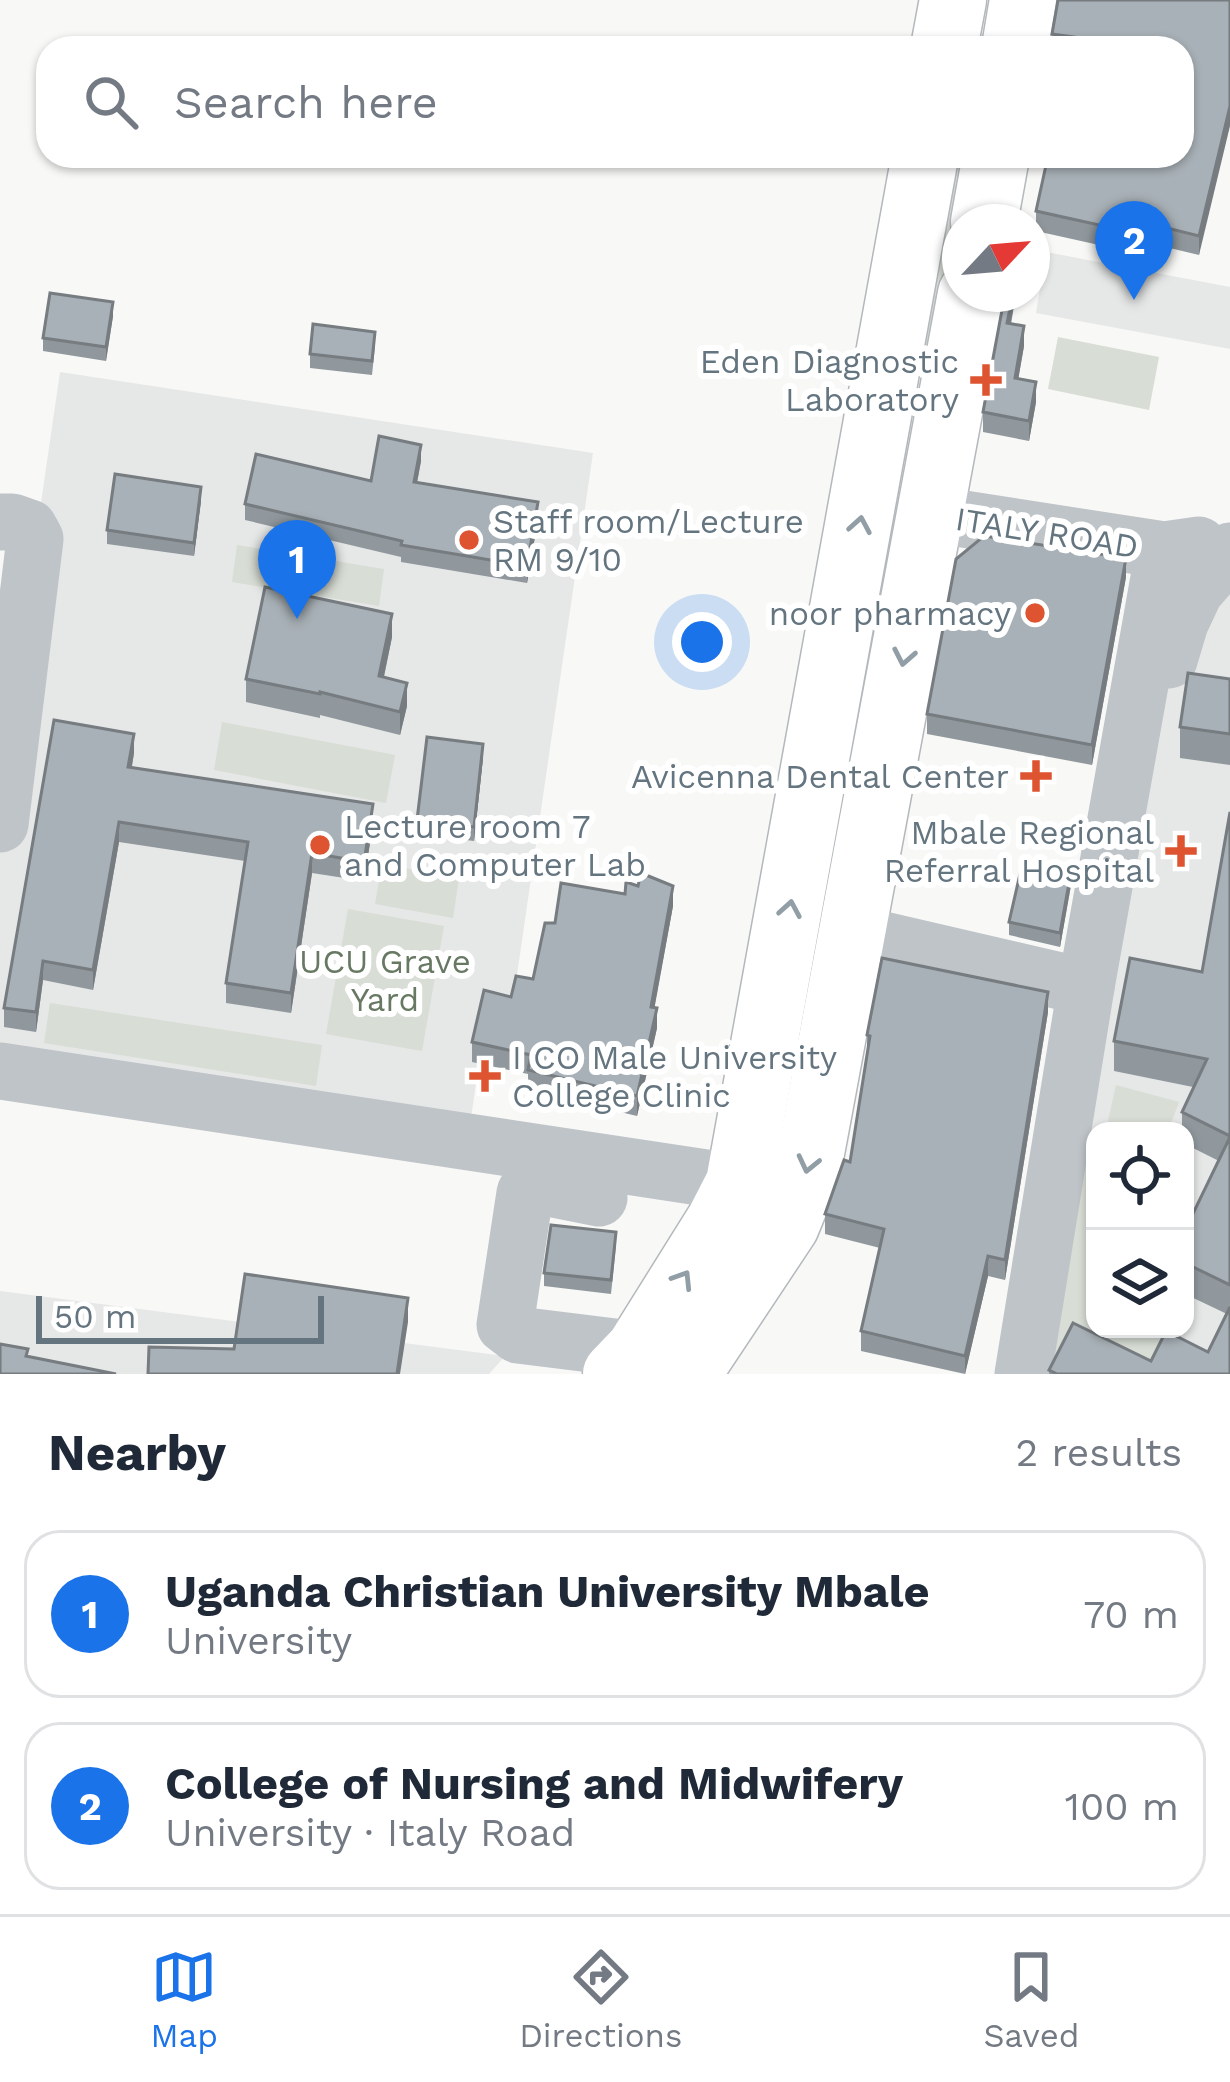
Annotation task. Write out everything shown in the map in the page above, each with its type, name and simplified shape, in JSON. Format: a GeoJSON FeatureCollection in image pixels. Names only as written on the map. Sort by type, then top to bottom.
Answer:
{"type":"FeatureCollection","features":[{"type":"Feature","properties":{"kind":"main road"},"geometry":{"type":"LineString","coordinates":[[946,36],[952,0]]}},
{"type":"Feature","properties":{"kind":"main road"},"geometry":{"type":"LineString","coordinates":[[1017,36],[1024,0]]}},
{"type":"Feature","properties":{"kind":"main road"},"geometry":{"type":"LineString","coordinates":[[647,1366],[729,1202],[877,433],[923,168]]}},
{"type":"Feature","properties":{"kind":"main road"},"geometry":{"type":"LineString","coordinates":[[987,204],[994,168]]}},
{"type":"Feature","properties":{"kind":"main road"},"geometry":{"type":"LineString","coordinates":[[647,1366],[786,1225],[807,1174],[968,312]]}},
{"type":"Feature","properties":{"kind":"main road"},"geometry":{"type":"LineString","coordinates":[[877,433],[944,443]]}},
{"type":"Feature","properties":{"kind":"street","name":"ITALY ROAD"},"geometry":{"type":"LineString","coordinates":[[931,514],[1164,550],[1230,540]]}},
{"type":"Feature","properties":{"kind":"street"},"geometry":{"type":"LineString","coordinates":[[0,522],[28,527],[35,539],[0,824]]}},
{"type":"Feature","properties":{"kind":"street"},"geometry":{"type":"LineString","coordinates":[[1023,1374],[1164,550]]}},
{"type":"Feature","properties":{"kind":"street"},"geometry":{"type":"LineString","coordinates":[[1092,1122],[1107,1006],[1164,676],[1195,591],[1230,551]]}},
{"type":"Feature","properties":{"kind":"street"},"geometry":{"type":"LineString","coordinates":[[854,933],[1086,987]]}},
{"type":"Feature","properties":{"kind":"street"},"geometry":{"type":"LineString","coordinates":[[0,1071],[729,1202]]}},
{"type":"Feature","properties":{"kind":"street"},"geometry":{"type":"LineString","coordinates":[[647,1366],[518,1335],[505,1325],[525,1193],[539,1186],[729,1202]]}},
{"type":"Feature","properties":{"kind":"shaded area"},"geometry":{"type":"Polygon","coordinates":[[[1050,253],[1230,287],[1230,349],[1036,313],[1050,312],[1050,253]]]}},
{"type":"Feature","properties":{"kind":"shaded area"},"geometry":{"type":"Polygon","coordinates":[[[60,372],[593,453],[511,1016],[489,993],[467,1146],[0,1075],[0,785],[60,372]]]}},
{"type":"Feature","properties":{"kind":"shaded area","name":"Mbale Regional Referral Hospital"},"geometry":{"type":"Polygon","coordinates":[[[1230,566],[1230,1374],[1042,1374],[1181,570],[1230,566]]]}},
{"type":"Feature","properties":{"kind":"shaded area"},"geometry":{"type":"Polygon","coordinates":[[[0,1291],[505,1356],[489,1374],[0,1374],[0,1291]]]}},
{"type":"Feature","properties":{"kind":"green space"},"geometry":{"type":"Polygon","coordinates":[[[957,168],[972,168],[964,204],[950,204],[957,168]]]}},
{"type":"Feature","properties":{"kind":"green space"},"geometry":{"type":"Polygon","coordinates":[[[942,243],[942,312],[930,373],[917,370],[942,243]]]}},
{"type":"Feature","properties":{"kind":"green space"},"geometry":{"type":"Polygon","coordinates":[[[1058,337],[1159,357],[1149,410],[1048,389],[1058,337]]]}},
{"type":"Feature","properties":{"kind":"green space"},"geometry":{"type":"Polygon","coordinates":[[[237,545],[384,569],[379,606],[232,582],[237,545]]]}},
{"type":"Feature","properties":{"kind":"green space"},"geometry":{"type":"Polygon","coordinates":[[[222,722],[395,755],[386,803],[214,770],[222,722]]]}},
{"type":"Feature","properties":{"kind":"green space"},"geometry":{"type":"Polygon","coordinates":[[[382,864],[459,878],[453,918],[375,904],[382,864]]]}},
{"type":"Feature","properties":{"kind":"green space","name":"UCU Grave Yard"},"geometry":{"type":"Polygon","coordinates":[[[348,909],[444,926],[422,1051],[326,1034],[348,909]]]}},
{"type":"Feature","properties":{"kind":"green space"},"geometry":{"type":"Polygon","coordinates":[[[50,1003],[322,1045],[316,1086],[44,1043],[50,1003]]]}},
{"type":"Feature","properties":{"kind":"green space"},"geometry":{"type":"Polygon","coordinates":[[[1116,1085],[1179,1102],[1171,1122],[1108,1121],[1116,1085]]]}},
{"type":"Feature","properties":{"kind":"green space"},"geometry":{"type":"Polygon","coordinates":[[[1080,1137],[1086,1155],[1086,1338],[1166,1338],[1150,1374],[1044,1374],[1080,1137]]]}},
{"type":"Feature","properties":{"kind":"building"},"geometry":{"type":"Polygon","coordinates":[[[1058,0],[1230,0],[1230,106],[1199,236],[1111,214],[1108,227],[1050,214],[1050,204],[1038,204],[1045,168],[1194,168],[1194,36],[1052,34],[1058,0]]]}},
{"type":"Feature","properties":{"kind":"building"},"geometry":{"type":"Polygon","coordinates":[[[50,293],[113,302],[106,347],[43,338],[50,293]]]}},
{"type":"Feature","properties":{"kind":"building"},"geometry":{"type":"Polygon","coordinates":[[[1002,312],[1009,312],[1007,323],[1024,326],[1015,378],[1036,382],[1029,421],[983,412],[1002,312]]]}},
{"type":"Feature","properties":{"kind":"building"},"geometry":{"type":"Polygon","coordinates":[[[313,324],[375,332],[372,361],[310,354],[313,324]]]}},
{"type":"Feature","properties":{"kind":"building"},"geometry":{"type":"Polygon","coordinates":[[[379,436],[421,445],[414,482],[538,502],[527,566],[401,545],[402,541],[245,504],[256,454],[371,481],[379,436]]]}},
{"type":"Feature","properties":{"kind":"building"},"geometry":{"type":"Polygon","coordinates":[[[115,474],[201,487],[194,543],[107,530],[115,474]]]}},
{"type":"Feature","properties":{"kind":"building"},"geometry":{"type":"Polygon","coordinates":[[[984,536],[1126,558],[1092,745],[927,714],[956,559],[984,536]]]}},
{"type":"Feature","properties":{"kind":"building"},"geometry":{"type":"Polygon","coordinates":[[[265,587],[392,614],[379,676],[407,683],[400,712],[246,679],[265,587]]]}},
{"type":"Feature","properties":{"kind":"building"},"geometry":{"type":"Polygon","coordinates":[[[1188,673],[1230,679],[1230,734],[1180,727],[1188,673]]]}},
{"type":"Feature","properties":{"kind":"building"},"geometry":{"type":"Polygon","coordinates":[[[54,720],[134,734],[128,767],[373,804],[364,862],[312,853],[291,993],[226,983],[248,842],[119,822],[93,970],[43,961],[36,1012],[4,1008],[54,720]]]}},
{"type":"Feature","properties":{"kind":"building"},"geometry":{"type":"Polygon","coordinates":[[[427,737],[483,744],[474,827],[417,820],[427,737]]]}},
{"type":"Feature","properties":{"kind":"building"},"geometry":{"type":"Polygon","coordinates":[[[1230,812],[1230,1136],[1182,1112],[1207,1059],[1114,1041],[1130,958],[1202,972],[1230,812]]]}},
{"type":"Feature","properties":{"kind":"building"},"geometry":{"type":"Polygon","coordinates":[[[1023,861],[1071,872],[1060,933],[1009,922],[1023,861]]]}},
{"type":"Feature","properties":{"kind":"building"},"geometry":{"type":"Polygon","coordinates":[[[641,873],[673,886],[651,1007],[657,1008],[637,1096],[528,1070],[531,1055],[472,1042],[484,990],[511,997],[516,976],[533,979],[545,923],[555,923],[561,883],[625,894],[626,882],[638,886],[641,873]]]}},
{"type":"Feature","properties":{"kind":"building"},"geometry":{"type":"Polygon","coordinates":[[[882,958],[1048,992],[1005,1260],[988,1256],[965,1356],[861,1331],[884,1229],[825,1214],[844,1160],[850,1162],[882,958]]]}},
{"type":"Feature","properties":{"kind":"building"},"geometry":{"type":"Polygon","coordinates":[[[1230,1137],[1230,1285],[1194,1267],[1194,1211],[1230,1137]]]}},
{"type":"Feature","properties":{"kind":"building"},"geometry":{"type":"Polygon","coordinates":[[[551,1225],[616,1232],[611,1280],[544,1273],[551,1225]]]}},
{"type":"Feature","properties":{"kind":"building"},"geometry":{"type":"Polygon","coordinates":[[[245,1274],[408,1298],[397,1374],[148,1374],[149,1347],[234,1349],[245,1274]]]}},
{"type":"Feature","properties":{"kind":"building"},"geometry":{"type":"Polygon","coordinates":[[[1230,1307],[1230,1374],[1057,1374],[1049,1370],[1073,1323],[1086,1329],[1086,1338],[1104,1338],[1151,1361],[1162,1338],[1180,1338],[1208,1352],[1230,1307]]]}},
{"type":"Feature","properties":{"kind":"building"},"geometry":{"type":"Polygon","coordinates":[[[0,1344],[28,1349],[26,1356],[116,1374],[0,1374],[0,1344]]]}},
{"type":"Feature","properties":{"kind":"place","name":"College of Nursing and Midwifery"},"geometry":{"type":"Point","coordinates":[1134,300]}},
{"type":"Feature","properties":{"kind":"place","name":"Eden Diagnostic Laboratory"},"geometry":{"type":"Point","coordinates":[986,380]}},
{"type":"Feature","properties":{"kind":"place","name":"Staff room/Lecture RM 9/10"},"geometry":{"type":"Point","coordinates":[469,540]}},
{"type":"Feature","properties":{"kind":"place","name":"noor pharmacy"},"geometry":{"type":"Point","coordinates":[1035,613]}},
{"type":"Feature","properties":{"kind":"place","name":"Uganda Christian University Mbale"},"geometry":{"type":"Point","coordinates":[297,619]}},
{"type":"Feature","properties":{"kind":"place","name":"Avicenna Dental Center"},"geometry":{"type":"Point","coordinates":[1036,776]}},
{"type":"Feature","properties":{"kind":"place","name":"Lecture room 7 and Computer Lab"},"geometry":{"type":"Point","coordinates":[320,845]}},
{"type":"Feature","properties":{"kind":"place","name":"Mbale Regional Referral Hospital"},"geometry":{"type":"Point","coordinates":[1181,851]}},
{"type":"Feature","properties":{"kind":"place","name":"I CO Male University College Clinic"},"geometry":{"type":"Point","coordinates":[485,1076]}}]}
